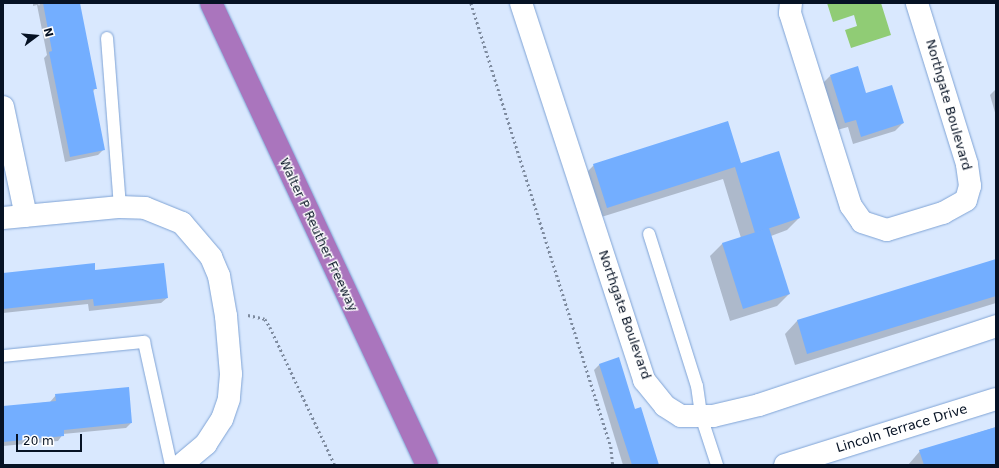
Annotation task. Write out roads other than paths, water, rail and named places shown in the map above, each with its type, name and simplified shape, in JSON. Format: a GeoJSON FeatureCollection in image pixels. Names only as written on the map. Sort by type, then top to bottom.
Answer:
{"type":"FeatureCollection","features":[{"type":"Feature","properties":{"kind":"highway","name":"Walter P Reuther Freeway"},"geometry":{"type":"LineString","coordinates":[[211,3],[427,465]]}},
{"type":"Feature","properties":{"kind":"street","name":"Northgate Boulevard"},"geometry":{"type":"LineString","coordinates":[[521,3],[644,380],[665,406],[681,416],[713,416],[759,405],[996,326]]}},
{"type":"Feature","properties":{"kind":"street","name":"Northgate Boulevard"},"geometry":{"type":"LineString","coordinates":[[792,3],[790,13],[851,206],[862,222],[887,230],[942,213],[966,200],[970,186],[967,164],[917,3]]}},
{"type":"Feature","properties":{"kind":"street"},"geometry":{"type":"LineString","coordinates":[[3,107],[26,216]]}},
{"type":"Feature","properties":{"kind":"street"},"geometry":{"type":"LineString","coordinates":[[3,218],[120,207],[145,208],[163,214],[182,224],[197,239],[211,257],[219,276],[227,326],[232,374],[228,399],[222,419],[206,444],[181,465]]}},
{"type":"Feature","properties":{"kind":"street","name":"Lincoln Terrace Drive"},"geometry":{"type":"LineString","coordinates":[[784,465],[996,399]]}},
{"type":"Feature","properties":{"kind":"lane"},"geometry":{"type":"LineString","coordinates":[[107,38],[120,207]]}},
{"type":"Feature","properties":{"kind":"lane"},"geometry":{"type":"LineString","coordinates":[[649,234],[696,386],[701,416],[717,465]]}},
{"type":"Feature","properties":{"kind":"lane"},"geometry":{"type":"LineString","coordinates":[[3,356],[144,342],[171,465]]}}]}
